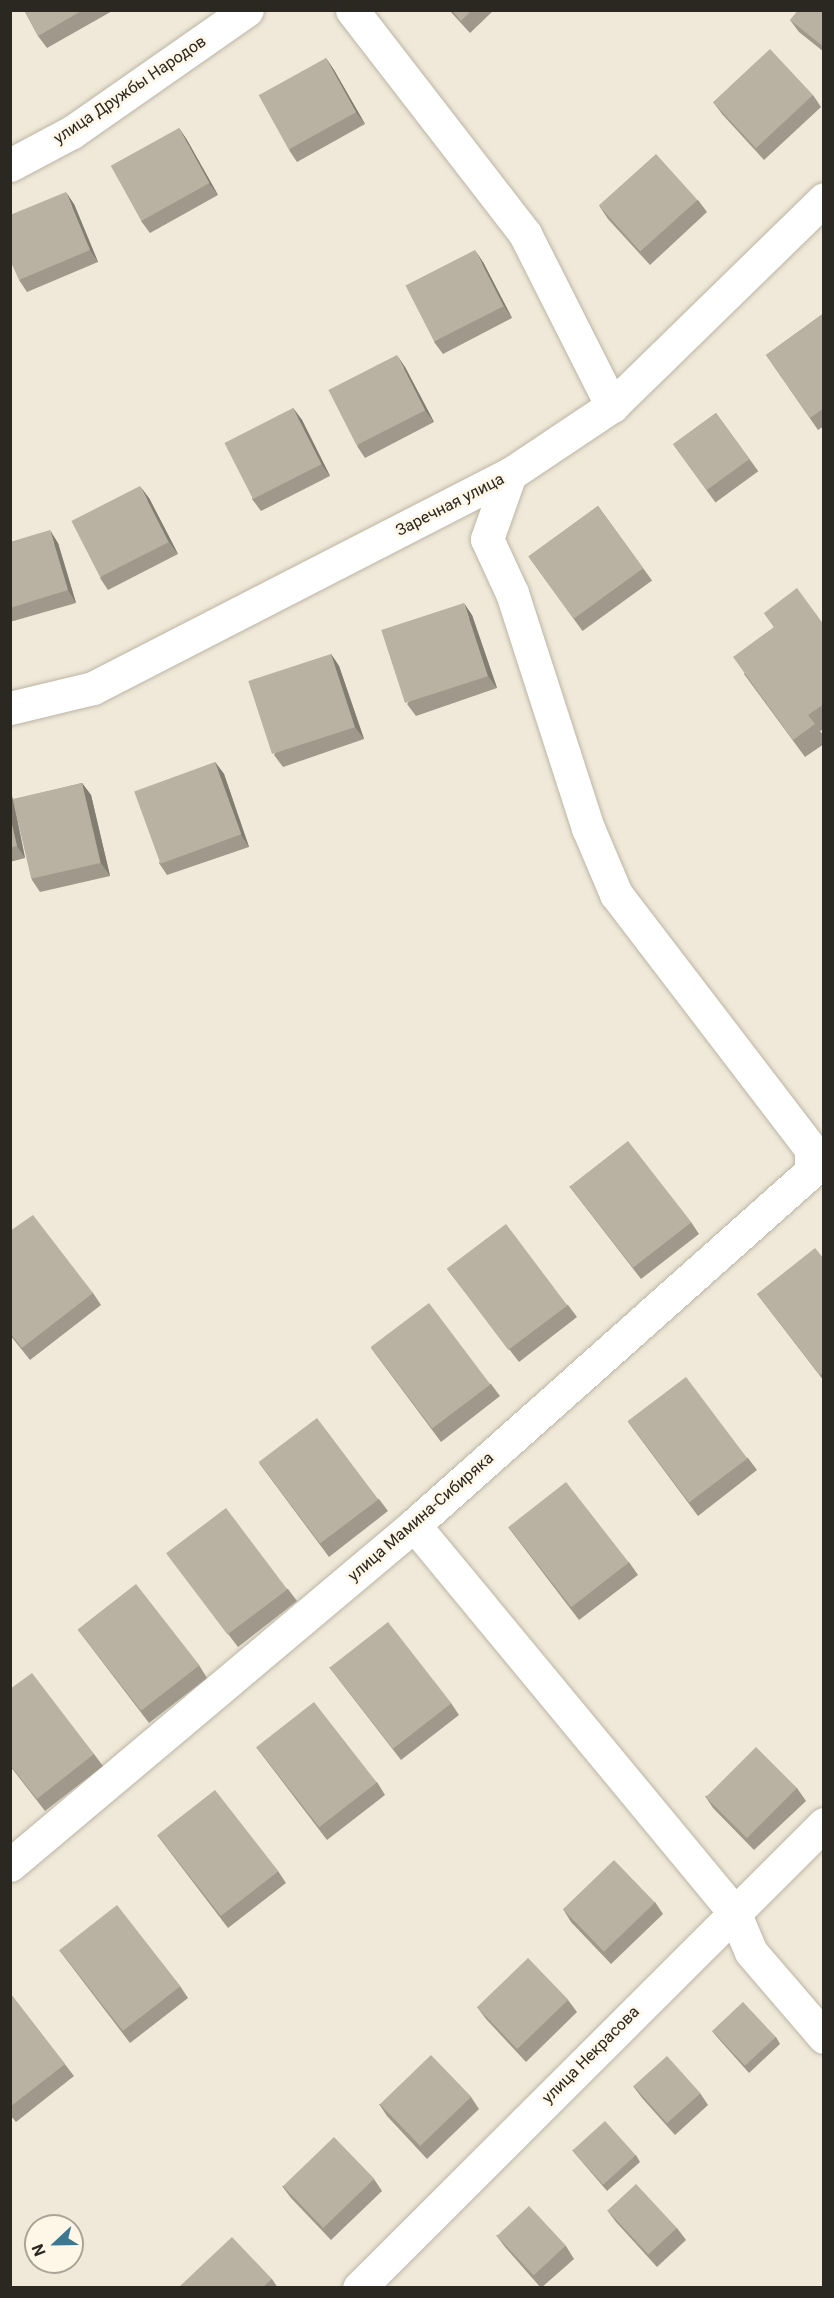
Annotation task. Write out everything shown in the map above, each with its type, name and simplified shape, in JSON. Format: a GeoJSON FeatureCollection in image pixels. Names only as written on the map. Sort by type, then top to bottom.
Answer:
{"type":"FeatureCollection","features":[{"type":"Feature","properties":{"kind":"street","name":"улица Дружбы Народов"},"geometry":{"type":"LineString","coordinates":[[10,165],[72,132],[247,10]]}},
{"type":"Feature","properties":{"kind":"street"},"geometry":{"type":"LineString","coordinates":[[352,10],[525,234],[612,406]]}},
{"type":"Feature","properties":{"kind":"street","name":"Заречная улица"},"geometry":{"type":"LineString","coordinates":[[10,708],[93,687],[510,474],[612,406],[824,199]]}},
{"type":"Feature","properties":{"kind":"street"},"geometry":{"type":"LineString","coordinates":[[510,474],[488,539],[512,593],[588,828],[616,894],[810,1149],[818,1166]]}},
{"type":"Feature","properties":{"kind":"street","name":"улица Мамина-Сибиряка"},"geometry":{"type":"LineString","coordinates":[[10,1865],[414,1525],[818,1166]]}},
{"type":"Feature","properties":{"kind":"street"},"geometry":{"type":"LineString","coordinates":[[414,1525],[734,1912],[751,1952],[824,2037]]}},
{"type":"Feature","properties":{"kind":"street","name":"улица Некрасова"},"geometry":{"type":"LineString","coordinates":[[359,2288],[824,1824]]}},
{"type":"Feature","properties":{"kind":"building"},"geometry":{"type":"Polygon","coordinates":[[[24,10],[83,10],[38,36],[24,10]]]}},
{"type":"Feature","properties":{"kind":"building"},"geometry":{"type":"Polygon","coordinates":[[[452,10],[472,10],[461,21],[452,10]]]}},
{"type":"Feature","properties":{"kind":"building"},"geometry":{"type":"Polygon","coordinates":[[[798,10],[824,10],[824,47],[790,20],[798,10]]]}},
{"type":"Feature","properties":{"kind":"building"},"geometry":{"type":"Polygon","coordinates":[[[770,49],[813,95],[756,148],[713,102],[770,49]]]}},
{"type":"Feature","properties":{"kind":"building"},"geometry":{"type":"Polygon","coordinates":[[[326,58],[356,112],[289,150],[259,95],[326,58]]]}},
{"type":"Feature","properties":{"kind":"building"},"geometry":{"type":"Polygon","coordinates":[[[179,128],[210,183],[141,221],[111,166],[179,128]]]}},
{"type":"Feature","properties":{"kind":"building"},"geometry":{"type":"Polygon","coordinates":[[[656,154],[697,200],[640,252],[599,206],[656,154]]]}},
{"type":"Feature","properties":{"kind":"building"},"geometry":{"type":"Polygon","coordinates":[[[66,192],[90,250],[19,280],[10,260],[10,215],[66,192]]]}},
{"type":"Feature","properties":{"kind":"building"},"geometry":{"type":"Polygon","coordinates":[[[475,250],[504,306],[434,342],[406,285],[475,250]]]}},
{"type":"Feature","properties":{"kind":"building"},"geometry":{"type":"Polygon","coordinates":[[[824,313],[824,408],[810,418],[766,355],[824,313]]]}},
{"type":"Feature","properties":{"kind":"building"},"geometry":{"type":"Polygon","coordinates":[[[397,355],[425,410],[357,445],[328,390],[397,355]]]}},
{"type":"Feature","properties":{"kind":"building"},"geometry":{"type":"Polygon","coordinates":[[[293,408],[322,464],[253,499],[224,443],[293,408]]]}},
{"type":"Feature","properties":{"kind":"building"},"geometry":{"type":"Polygon","coordinates":[[[716,413],[750,459],[707,490],[673,444],[716,413]]]}},
{"type":"Feature","properties":{"kind":"building"},"geometry":{"type":"Polygon","coordinates":[[[140,486],[169,542],[100,577],[71,521],[140,486]]]}},
{"type":"Feature","properties":{"kind":"building"},"geometry":{"type":"Polygon","coordinates":[[[598,506],[643,568],[574,619],[528,557],[598,506]]]}},
{"type":"Feature","properties":{"kind":"building"},"geometry":{"type":"Polygon","coordinates":[[[50,530],[68,590],[10,608],[10,542],[50,530]]]}},
{"type":"Feature","properties":{"kind":"building"},"geometry":{"type":"Polygon","coordinates":[[[797,588],[824,625],[824,704],[808,715],[815,724],[793,740],[733,657],[774,627],[764,613],[797,588]]]}},
{"type":"Feature","properties":{"kind":"building"},"geometry":{"type":"Polygon","coordinates":[[[464,603],[488,676],[405,703],[381,630],[464,603]]]}},
{"type":"Feature","properties":{"kind":"building"},"geometry":{"type":"Polygon","coordinates":[[[331,654],[355,727],[272,754],[248,681],[331,654]]]}},
{"type":"Feature","properties":{"kind":"building"},"geometry":{"type":"Polygon","coordinates":[[[215,762],[241,834],[161,864],[134,791],[215,762]]]}},
{"type":"Feature","properties":{"kind":"building"},"geometry":{"type":"Polygon","coordinates":[[[82,783],[100,863],[31,879],[13,799],[82,783]]]}},
{"type":"Feature","properties":{"kind":"building"},"geometry":{"type":"Polygon","coordinates":[[[10,816],[17,846],[10,848],[10,816]]]}},
{"type":"Feature","properties":{"kind":"building"},"geometry":{"type":"Polygon","coordinates":[[[628,1141],[691,1222],[633,1268],[570,1187],[628,1141]]]}},
{"type":"Feature","properties":{"kind":"building"},"geometry":{"type":"Polygon","coordinates":[[[33,1215],[93,1293],[22,1348],[10,1333],[10,1231],[33,1215]]]}},
{"type":"Feature","properties":{"kind":"building"},"geometry":{"type":"Polygon","coordinates":[[[506,1224],[567,1305],[508,1350],[447,1269],[506,1224]]]}},
{"type":"Feature","properties":{"kind":"building"},"geometry":{"type":"Polygon","coordinates":[[[815,1248],[824,1259],[824,1372],[820,1375],[757,1294],[815,1248]]]}},
{"type":"Feature","properties":{"kind":"building"},"geometry":{"type":"Polygon","coordinates":[[[429,1303],[490,1384],[432,1428],[371,1347],[429,1303]]]}},
{"type":"Feature","properties":{"kind":"building"},"geometry":{"type":"Polygon","coordinates":[[[686,1377],[747,1458],[689,1502],[628,1421],[686,1377]]]}},
{"type":"Feature","properties":{"kind":"building"},"geometry":{"type":"Polygon","coordinates":[[[317,1418],[378,1499],[320,1543],[259,1462],[317,1418]]]}},
{"type":"Feature","properties":{"kind":"building"},"geometry":{"type":"Polygon","coordinates":[[[566,1482],[629,1562],[571,1607],[508,1527],[566,1482]]]}},
{"type":"Feature","properties":{"kind":"building"},"geometry":{"type":"Polygon","coordinates":[[[226,1508],[287,1589],[227,1635],[166,1553],[226,1508]]]}},
{"type":"Feature","properties":{"kind":"building"},"geometry":{"type":"Polygon","coordinates":[[[136,1584],[199,1665],[141,1711],[78,1630],[136,1584]]]}},
{"type":"Feature","properties":{"kind":"building"},"geometry":{"type":"Polygon","coordinates":[[[388,1622],[451,1703],[393,1749],[330,1668],[388,1622]]]}},
{"type":"Feature","properties":{"kind":"building"},"geometry":{"type":"Polygon","coordinates":[[[32,1673],[94,1754],[37,1799],[10,1765],[10,1689],[32,1673]]]}},
{"type":"Feature","properties":{"kind":"building"},"geometry":{"type":"Polygon","coordinates":[[[314,1702],[377,1782],[319,1827],[256,1747],[314,1702]]]}},
{"type":"Feature","properties":{"kind":"building"},"geometry":{"type":"Polygon","coordinates":[[[756,1747],[797,1788],[747,1838],[706,1797],[756,1747]]]}},
{"type":"Feature","properties":{"kind":"building"},"geometry":{"type":"Polygon","coordinates":[[[215,1790],[278,1871],[221,1916],[157,1835],[215,1790]]]}},
{"type":"Feature","properties":{"kind":"building"},"geometry":{"type":"Polygon","coordinates":[[[614,1860],[655,1902],[604,1952],[563,1909],[614,1860]]]}},
{"type":"Feature","properties":{"kind":"building"},"geometry":{"type":"Polygon","coordinates":[[[117,1905],[180,1986],[123,2031],[59,1950],[117,1905]]]}},
{"type":"Feature","properties":{"kind":"building"},"geometry":{"type":"Polygon","coordinates":[[[528,1958],[568,2000],[517,2049],[477,2007],[528,1958]]]}},
{"type":"Feature","properties":{"kind":"building"},"geometry":{"type":"Polygon","coordinates":[[[10,1993],[65,2064],[10,2107],[10,1993]]]}},
{"type":"Feature","properties":{"kind":"building"},"geometry":{"type":"Polygon","coordinates":[[[743,2002],[776,2037],[745,2066],[712,2031],[743,2002]]]}},
{"type":"Feature","properties":{"kind":"building"},"geometry":{"type":"Polygon","coordinates":[[[431,2055],[471,2097],[420,2146],[380,2104],[431,2055]]]}},
{"type":"Feature","properties":{"kind":"building"},"geometry":{"type":"Polygon","coordinates":[[[667,2056],[700,2093],[667,2123],[634,2086],[667,2056]]]}},
{"type":"Feature","properties":{"kind":"building"},"geometry":{"type":"Polygon","coordinates":[[[605,2121],[636,2155],[603,2185],[572,2150],[605,2121]]]}},
{"type":"Feature","properties":{"kind":"building"},"geometry":{"type":"Polygon","coordinates":[[[334,2137],[374,2179],[323,2228],[283,2186],[334,2137]]]}},
{"type":"Feature","properties":{"kind":"building"},"geometry":{"type":"Polygon","coordinates":[[[636,2184],[677,2228],[648,2254],[607,2211],[636,2184]]]}},
{"type":"Feature","properties":{"kind":"building"},"geometry":{"type":"Polygon","coordinates":[[[529,2206],[566,2245],[534,2276],[497,2236],[529,2206]]]}},
{"type":"Feature","properties":{"kind":"building"},"geometry":{"type":"Polygon","coordinates":[[[232,2237],[272,2279],[262,2288],[181,2288],[180,2286],[232,2237]]]}}]}
